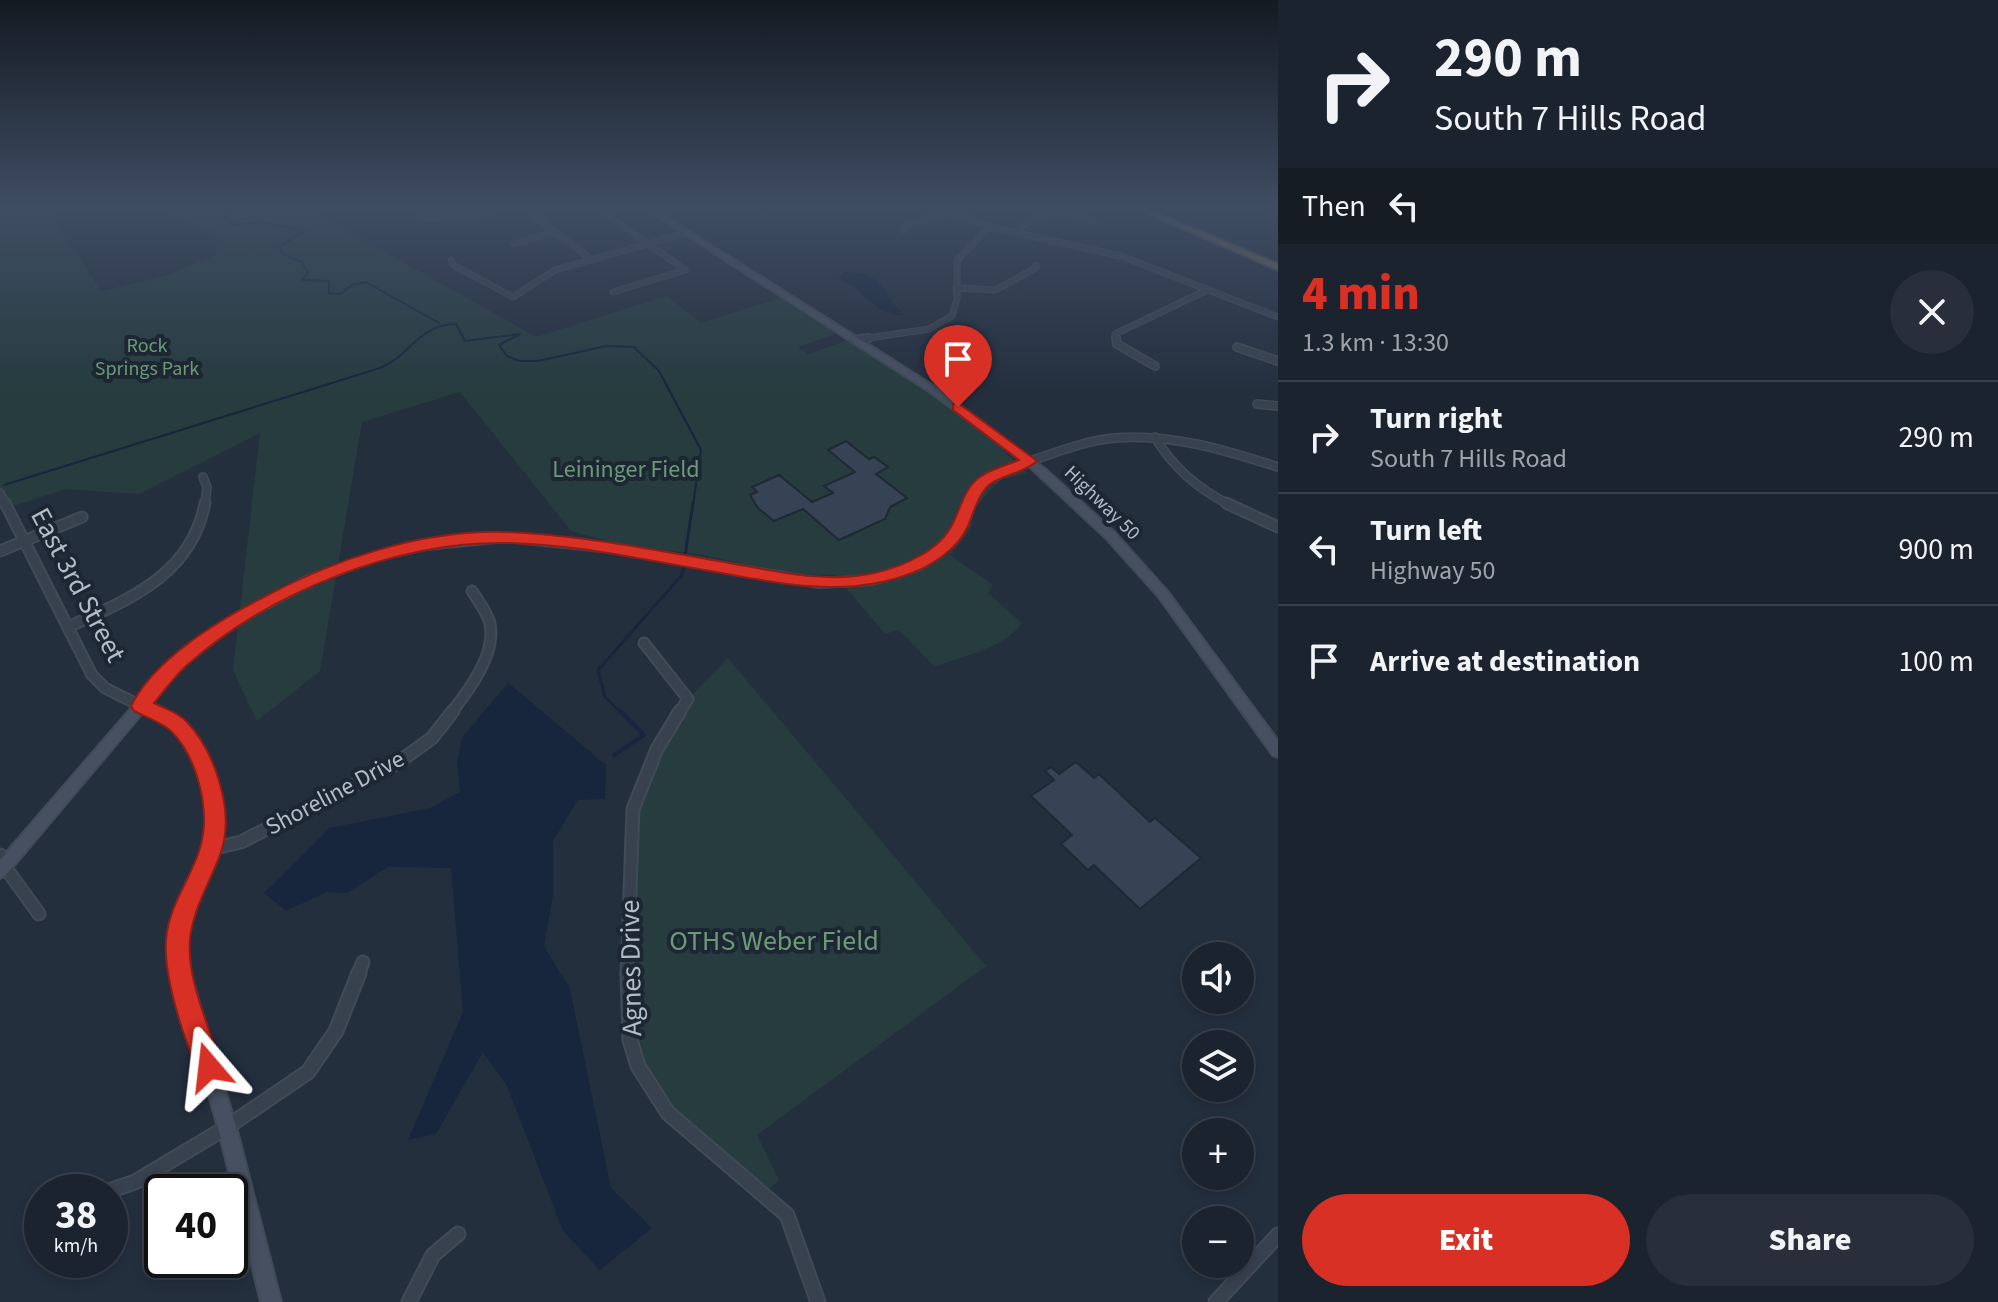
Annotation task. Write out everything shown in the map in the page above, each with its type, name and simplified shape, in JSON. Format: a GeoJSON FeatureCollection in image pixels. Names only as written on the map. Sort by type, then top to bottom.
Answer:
{"type":"FeatureCollection","features":[{"type":"Feature","properties":{"kind":"street"},"geometry":{"type":"LineString","coordinates":[[458,268],[513,297],[563,268]]}},
{"type":"Feature","properties":{"kind":"street"},"geometry":{"type":"LineString","coordinates":[[613,292],[685,270],[682,268]]}},
{"type":"Feature","properties":{"kind":"street","name":"Highway 50"},"geometry":{"type":"LineString","coordinates":[[742,268],[858,339],[958,407],[1030,461],[1082,507],[1146,574],[1214,659],[1278,751]]}},
{"type":"Feature","properties":{"kind":"street"},"geometry":{"type":"LineString","coordinates":[[858,339],[877,333],[937,326],[950,317],[957,308],[957,268]]}},
{"type":"Feature","properties":{"kind":"street"},"geometry":{"type":"LineString","coordinates":[[956,288],[995,290],[1036,268]]}},
{"type":"Feature","properties":{"kind":"street"},"geometry":{"type":"LineString","coordinates":[[1151,268],[1278,317]]}},
{"type":"Feature","properties":{"kind":"street"},"geometry":{"type":"LineString","coordinates":[[1155,366],[1117,344],[1115,334],[1207,290]]}},
{"type":"Feature","properties":{"kind":"street"},"geometry":{"type":"LineString","coordinates":[[1237,347],[1278,361]]}},
{"type":"Feature","properties":{"kind":"street"},"geometry":{"type":"LineString","coordinates":[[1257,404],[1278,406]]}},
{"type":"Feature","properties":{"kind":"street"},"geometry":{"type":"LineString","coordinates":[[1155,437],[1163,452],[1196,485],[1219,500],[1278,527]]}},
{"type":"Feature","properties":{"kind":"street"},"geometry":{"type":"LineString","coordinates":[[2,869],[178,662],[235,620],[310,580],[374,557],[453,540],[506,537],[600,546],[819,583],[872,580],[916,566],[939,551],[959,529],[974,492],[986,480],[1030,461],[1112,438],[1155,437],[1201,444],[1278,467]]}},
{"type":"Feature","properties":{"kind":"street"},"geometry":{"type":"LineString","coordinates":[[68,627],[146,588],[184,555],[198,537],[202,524],[207,487],[203,477]]}},
{"type":"Feature","properties":{"kind":"street","name":"East 3rd Street"},"geometry":{"type":"LineString","coordinates":[[0,493],[92,675],[105,688],[178,725],[196,752],[211,790],[215,820],[211,849],[189,895],[178,939],[178,959],[227,1127],[271,1302]]}},
{"type":"Feature","properties":{"kind":"street"},"geometry":{"type":"LineString","coordinates":[[0,551],[82,517]]}},
{"type":"Feature","properties":{"kind":"street","name":"Shoreline Drive"},"geometry":{"type":"LineString","coordinates":[[211,849],[241,842],[382,771],[432,738],[467,693],[490,646],[490,622],[472,591]]}},
{"type":"Feature","properties":{"kind":"street","name":"Agnes Drive"},"geometry":{"type":"LineString","coordinates":[[644,643],[688,699],[657,749],[633,809],[627,988],[630,1040],[638,1066],[668,1113],[787,1215],[818,1302]]}},
{"type":"Feature","properties":{"kind":"street"},"geometry":{"type":"LineString","coordinates":[[0,855],[2,869],[39,914]]}},
{"type":"Feature","properties":{"kind":"street"},"geometry":{"type":"LineString","coordinates":[[128,1184],[227,1127],[308,1072],[336,1031],[363,962]]}},
{"type":"Feature","properties":{"kind":"street"},"geometry":{"type":"LineString","coordinates":[[409,1302],[433,1255],[458,1234]]}},
{"type":"Feature","properties":{"kind":"street"},"geometry":{"type":"LineString","coordinates":[[1216,1302],[1278,1235]]}},
{"type":"Feature","properties":{"kind":"green space"},"geometry":{"type":"Polygon","coordinates":[[[0,268],[86,268],[101,291],[166,276],[186,268],[413,268],[536,337],[667,296],[701,323],[780,298],[836,334],[798,347],[808,354],[849,340],[969,418],[1027,473],[1003,479],[989,491],[975,509],[970,530],[950,555],[993,585],[988,593],[1022,623],[1015,632],[994,645],[935,667],[899,630],[885,634],[835,575],[788,574],[703,555],[619,544],[571,531],[460,392],[362,422],[320,671],[257,721],[233,670],[260,433],[139,494],[66,489],[0,510],[0,268]]]}},
{"type":"Feature","properties":{"kind":"green space","name":"OTHS Weber Field"},"geometry":{"type":"Polygon","coordinates":[[[728,658],[986,966],[757,1135],[779,1180],[765,1193],[668,1113],[630,1040],[638,792],[688,699],[728,658]]]}},
{"type":"Feature","properties":{"kind":"water"},"geometry":{"type":"Polygon","coordinates":[[[844,271],[859,273],[877,281],[905,315],[894,315],[878,308],[838,278],[844,271]]]}},
{"type":"Feature","properties":{"kind":"water"},"geometry":{"type":"Polygon","coordinates":[[[508,683],[606,765],[605,799],[578,800],[553,841],[553,895],[544,946],[570,989],[611,1188],[652,1228],[600,1270],[563,1231],[507,1086],[483,1052],[436,1134],[408,1140],[463,1012],[451,868],[388,867],[347,893],[327,892],[286,911],[264,893],[329,828],[430,808],[460,792],[457,763],[462,738],[508,683]]]}},
{"type":"Feature","properties":{"kind":"building"},"geometry":{"type":"Polygon","coordinates":[[[846,441],[869,459],[874,457],[888,467],[876,474],[907,498],[890,507],[885,519],[839,540],[803,509],[774,521],[758,508],[750,495],[757,492],[752,487],[779,475],[812,502],[833,493],[824,486],[855,472],[828,450],[846,441]]]}},
{"type":"Feature","properties":{"kind":"building"},"geometry":{"type":"Polygon","coordinates":[[[1076,762],[1094,778],[1099,774],[1150,822],[1155,818],[1201,858],[1140,909],[1094,865],[1088,870],[1061,844],[1072,835],[1031,796],[1054,780],[1045,771],[1051,767],[1059,774],[1076,762]]]}},
{"type":"Feature","properties":{"kind":"waterway"},"geometry":{"type":"LineString","coordinates":[[305,268],[308,273],[302,280],[329,281],[329,293],[340,294],[352,285],[366,282],[439,323]]}},
{"type":"Feature","properties":{"kind":"waterway"},"geometry":{"type":"LineString","coordinates":[[4,485],[380,368],[400,356],[432,329],[456,324],[465,341],[520,334],[499,345],[507,356],[519,361],[538,361],[606,346],[634,347],[659,371],[701,450],[693,505]]}},
{"type":"Feature","properties":{"kind":"waterway"},"geometry":{"type":"LineString","coordinates":[[685,556],[693,503]]}},
{"type":"Feature","properties":{"kind":"waterway"},"geometry":{"type":"LineString","coordinates":[[622,713],[605,697],[598,670],[682,575],[684,566]]}},
{"type":"Feature","properties":{"kind":"waterway"},"geometry":{"type":"LineString","coordinates":[[614,755],[644,735],[622,713]]}},
{"type":"Feature","properties":{"kind":"route"},"geometry":{"type":"LineString","coordinates":[[209,1067],[182,978],[178,939],[189,895],[211,849],[215,820],[211,790],[196,752],[178,725],[141,706],[178,662],[235,620],[310,580],[374,557],[453,540],[506,537],[576,543],[819,583],[872,580],[916,566],[939,551],[959,529],[974,492],[986,480],[1030,461],[958,407]]}},
{"type":"Feature","properties":{"kind":"park label","name":"Rock Springs Park"},"geometry":{"type":"Point","coordinates":[147,358]}},
{"type":"Feature","properties":{"kind":"park label","name":"Leininger Field"},"geometry":{"type":"Point","coordinates":[626,469]}}]}
